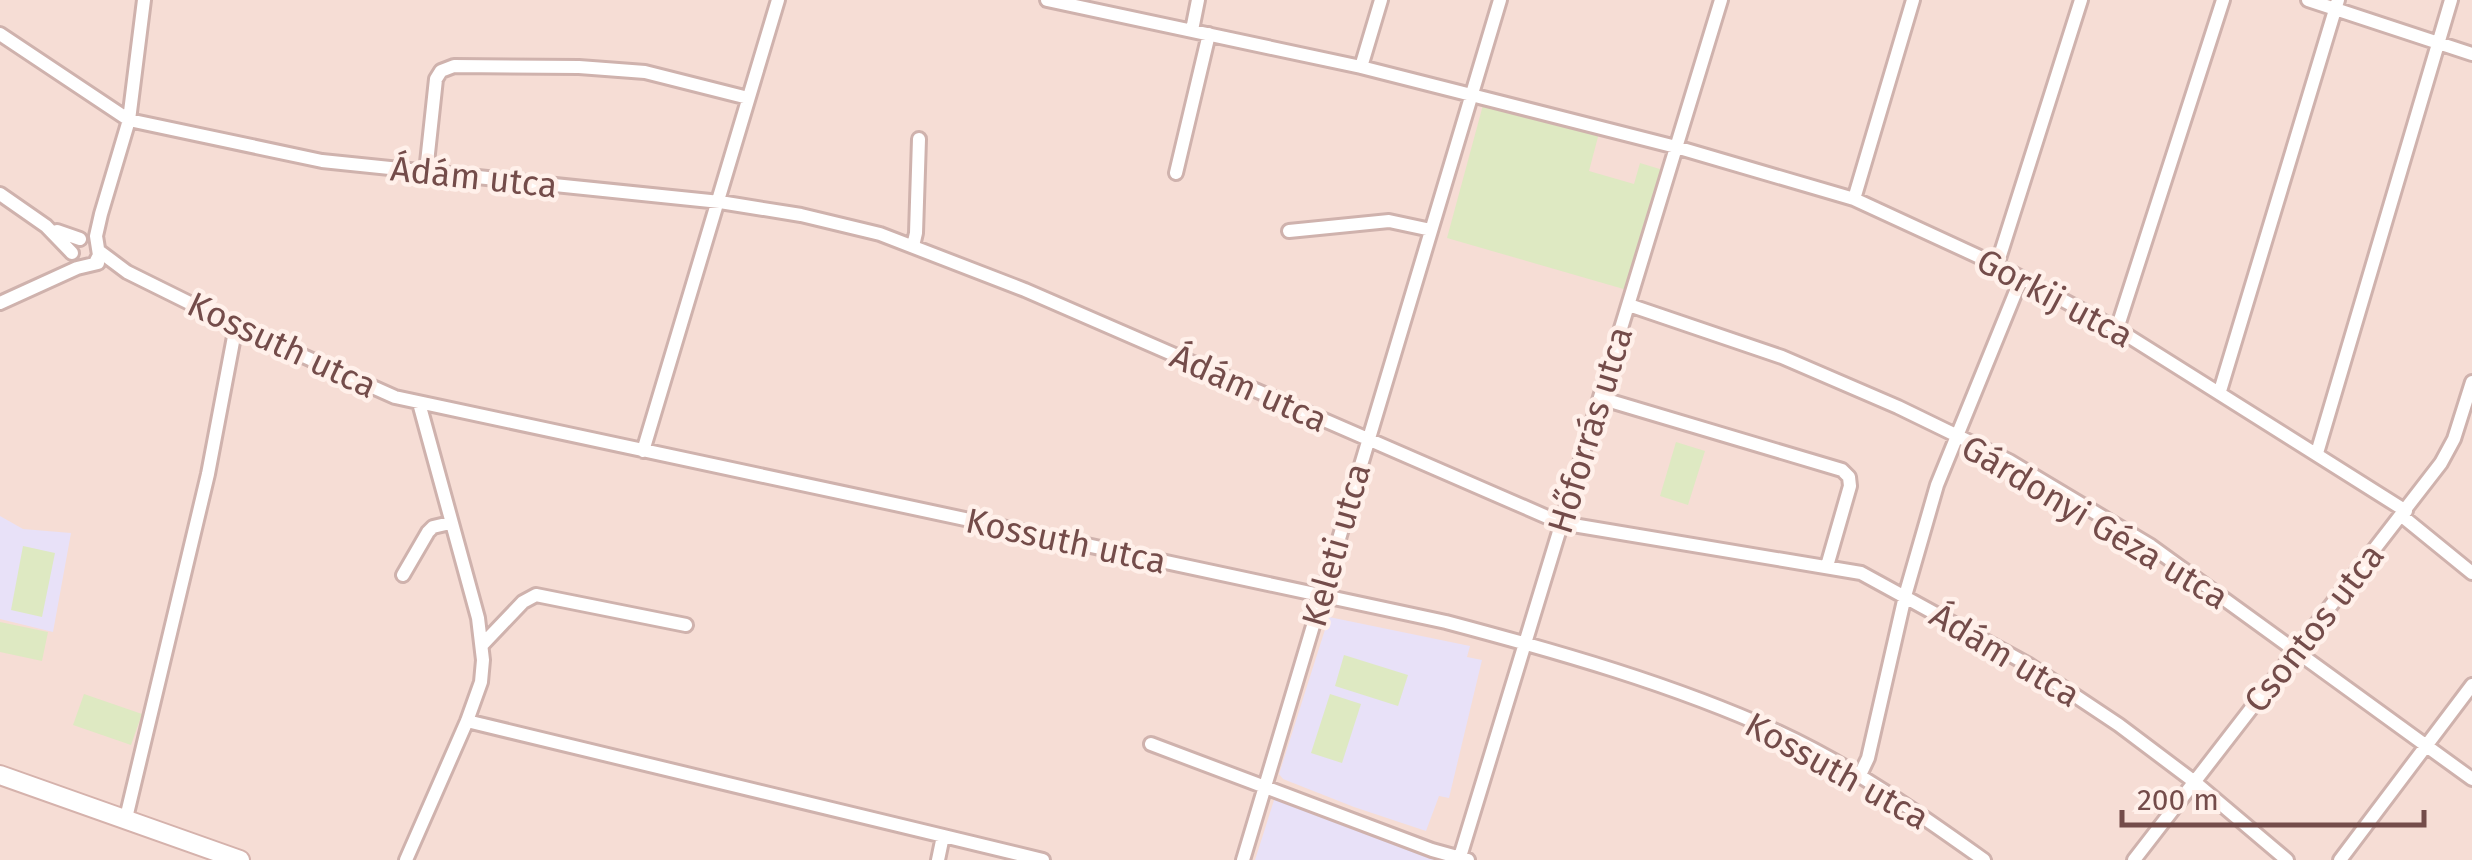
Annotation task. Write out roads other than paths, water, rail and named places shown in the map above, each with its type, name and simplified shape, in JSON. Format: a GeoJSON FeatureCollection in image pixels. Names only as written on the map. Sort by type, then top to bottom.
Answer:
{"type":"FeatureCollection","features":[{"type":"Feature","properties":{"kind":"main road"},"geometry":{"type":"LineString","coordinates":[[0,775],[240,860]]}},
{"type":"Feature","properties":{"kind":"street"},"geometry":{"type":"LineString","coordinates":[[643,451],[778,0]]}},
{"type":"Feature","properties":{"kind":"street","name":"Gorkij utca"},"geometry":{"type":"LineString","coordinates":[[1047,0],[1361,68],[1676,146],[1854,199],[1997,265],[2117,329],[2220,391],[2318,452],[2404,513],[2472,573]]}},
{"type":"Feature","properties":{"kind":"street"},"geometry":{"type":"LineString","coordinates":[[1192,30],[1198,0]]}},
{"type":"Feature","properties":{"kind":"street"},"geometry":{"type":"LineString","coordinates":[[1361,68],[1380,0]]}},
{"type":"Feature","properties":{"kind":"street","name":"Keleti utca"},"geometry":{"type":"LineString","coordinates":[[1243,860],[1500,0]]}},
{"type":"Feature","properties":{"kind":"street","name":"Hőforrás utca"},"geometry":{"type":"LineString","coordinates":[[1462,859],[1721,0]]}},
{"type":"Feature","properties":{"kind":"street"},"geometry":{"type":"LineString","coordinates":[[1854,199],[1913,0]]}},
{"type":"Feature","properties":{"kind":"street"},"geometry":{"type":"LineString","coordinates":[[1997,265],[2081,0]]}},
{"type":"Feature","properties":{"kind":"street"},"geometry":{"type":"LineString","coordinates":[[2117,329],[2223,0]]}},
{"type":"Feature","properties":{"kind":"street"},"geometry":{"type":"LineString","coordinates":[[2308,0],[2337,4],[2472,54]]}},
{"type":"Feature","properties":{"kind":"street"},"geometry":{"type":"LineString","coordinates":[[2318,452],[2451,0]]}},
{"type":"Feature","properties":{"kind":"street"},"geometry":{"type":"LineString","coordinates":[[0,303],[54,279],[85,252],[102,214],[130,120],[141,2]]}},
{"type":"Feature","properties":{"kind":"street"},"geometry":{"type":"LineString","coordinates":[[2220,391],[2337,4]]}},
{"type":"Feature","properties":{"kind":"street"},"geometry":{"type":"LineString","coordinates":[[0,34],[130,120]]}},
{"type":"Feature","properties":{"kind":"street"},"geometry":{"type":"LineString","coordinates":[[1176,174],[1209,34]]}},
{"type":"Feature","properties":{"kind":"street"},"geometry":{"type":"LineString","coordinates":[[426,172],[436,79],[441,71],[454,66],[645,72],[748,98]]}},
{"type":"Feature","properties":{"kind":"street","name":"Ádám utca"},"geometry":{"type":"LineString","coordinates":[[130,120],[322,161],[720,202],[801,214],[880,234],[997,278],[1561,523],[1861,573],[2029,665],[2119,724],[2288,860]]}},
{"type":"Feature","properties":{"kind":"street"},"geometry":{"type":"LineString","coordinates":[[913,246],[918,139]]}},
{"type":"Feature","properties":{"kind":"street","name":"Kossuth utca"},"geometry":{"type":"LineString","coordinates":[[0,194],[85,252],[372,389],[419,403],[1446,622],[1525,643],[1690,695],[1780,733],[1900,800],[1984,860]]}},
{"type":"Feature","properties":{"kind":"street"},"geometry":{"type":"LineString","coordinates":[[1289,231],[1390,221],[1431,230]]}},
{"type":"Feature","properties":{"kind":"street"},"geometry":{"type":"LineString","coordinates":[[1859,777],[1868,758],[1905,596],[1956,436],[2021,278]]}},
{"type":"Feature","properties":{"kind":"street","name":"Gárdonyi Géza utca"},"geometry":{"type":"LineString","coordinates":[[1629,305],[1782,357],[1956,436],[2056,488],[2150,546],[2472,779]]}},
{"type":"Feature","properties":{"kind":"street"},"geometry":{"type":"LineString","coordinates":[[126,818],[208,474],[236,326]]}},
{"type":"Feature","properties":{"kind":"street","name":"Csontos utca"},"geometry":{"type":"LineString","coordinates":[[2134,860],[2442,463],[2472,382]]}},
{"type":"Feature","properties":{"kind":"street"},"geometry":{"type":"LineString","coordinates":[[1600,398],[1846,472],[1850,486],[1827,566]]}},
{"type":"Feature","properties":{"kind":"street"},"geometry":{"type":"LineString","coordinates":[[406,860],[468,721],[481,682],[478,618],[419,403]]}},
{"type":"Feature","properties":{"kind":"street"},"geometry":{"type":"LineString","coordinates":[[403,575],[428,532],[450,523]]}},
{"type":"Feature","properties":{"kind":"street"},"geometry":{"type":"LineString","coordinates":[[482,645],[523,602],[536,595],[686,625]]}},
{"type":"Feature","properties":{"kind":"street"},"geometry":{"type":"LineString","coordinates":[[2340,860],[2472,685]]}},
{"type":"Feature","properties":{"kind":"street"},"geometry":{"type":"LineString","coordinates":[[468,721],[1043,860]]}},
{"type":"Feature","properties":{"kind":"street"},"geometry":{"type":"LineString","coordinates":[[1151,744],[1462,859]]}},
{"type":"Feature","properties":{"kind":"street"},"geometry":{"type":"LineString","coordinates":[[938,860],[943,836]]}}]}
